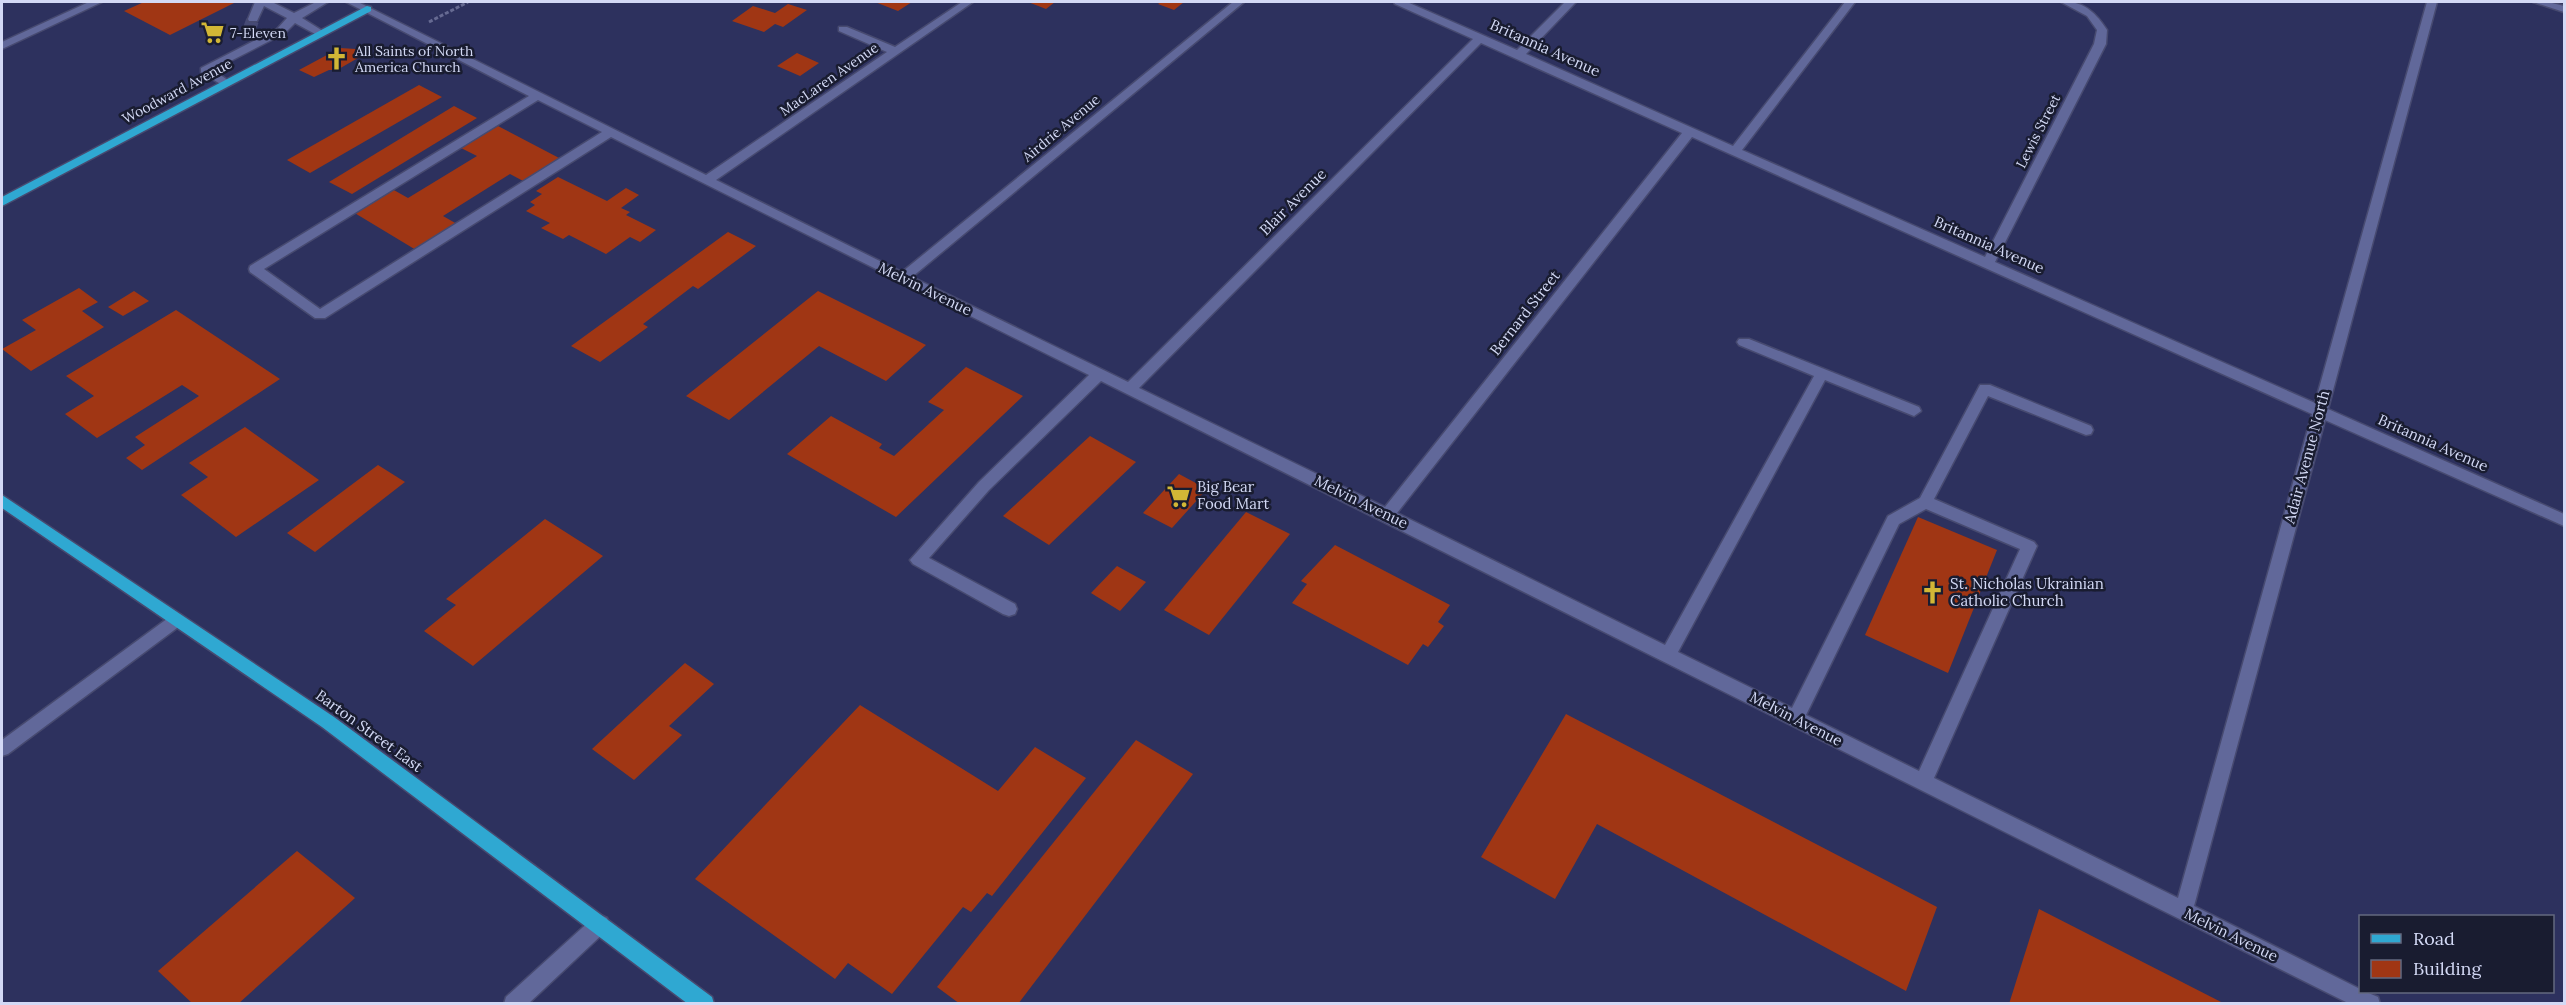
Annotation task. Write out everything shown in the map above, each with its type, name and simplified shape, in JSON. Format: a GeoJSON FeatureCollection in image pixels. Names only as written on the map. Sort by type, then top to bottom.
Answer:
{"type":"FeatureCollection","features":[{"type":"Feature","properties":{"kind":"main road","name":"Woodward Avenue"},"geometry":{"type":"LineString","coordinates":[[2,202],[367,9]]}},
{"type":"Feature","properties":{"kind":"main road","name":"Barton Street East"},"geometry":{"type":"LineString","coordinates":[[2,501],[328,722],[705,1004]]}},
{"type":"Feature","properties":{"kind":"street"},"geometry":{"type":"LineString","coordinates":[[2,46],[97,2]]}},
{"type":"Feature","properties":{"kind":"street"},"geometry":{"type":"LineString","coordinates":[[253,19],[260,2]]}},
{"type":"Feature","properties":{"kind":"street"},"geometry":{"type":"LineString","coordinates":[[265,2],[321,33]]}},
{"type":"Feature","properties":{"kind":"street"},"geometry":{"type":"LineString","coordinates":[[226,83],[205,70],[281,31],[293,18],[322,2]]}},
{"type":"Feature","properties":{"kind":"street","name":"Melvin Avenue"},"geometry":{"type":"LineString","coordinates":[[351,2],[903,278],[1387,515],[2371,1004]]}},
{"type":"Feature","properties":{"kind":"street","name":"MacLaren Avenue"},"geometry":{"type":"LineString","coordinates":[[707,180],[968,2]]}},
{"type":"Feature","properties":{"kind":"street","name":"Airdrie Avenue"},"geometry":{"type":"LineString","coordinates":[[903,278],[1239,2]]}},
{"type":"Feature","properties":{"kind":"street","name":"Britannia Avenue"},"geometry":{"type":"LineString","coordinates":[[1399,2],[2565,520]]}},
{"type":"Feature","properties":{"kind":"street"},"geometry":{"type":"LineString","coordinates":[[1519,55],[1571,2]]}},
{"type":"Feature","properties":{"kind":"street"},"geometry":{"type":"LineString","coordinates":[[1736,150],[1850,2]]}},
{"type":"Feature","properties":{"kind":"street","name":"Lewis Street"},"geometry":{"type":"LineString","coordinates":[[1988,263],[2100,44],[2102,30],[2091,14],[2066,2]]}},
{"type":"Feature","properties":{"kind":"street","name":"Adair Avenue North"},"geometry":{"type":"LineString","coordinates":[[2183,912],[2432,2]]}},
{"type":"Feature","properties":{"kind":"street"},"geometry":{"type":"LineString","coordinates":[[2538,2],[2558,5]]}},
{"type":"Feature","properties":{"kind":"street"},"geometry":{"type":"LineString","coordinates":[[843,29],[895,51]]}},
{"type":"Feature","properties":{"kind":"street"},"geometry":{"type":"LineString","coordinates":[[240,52],[248,33]]}},
{"type":"Feature","properties":{"kind":"street","name":"Blair Avenue"},"geometry":{"type":"LineString","coordinates":[[1129,389],[1481,37]]}},
{"type":"Feature","properties":{"kind":"street"},"geometry":{"type":"LineString","coordinates":[[538,95],[255,269],[320,315],[611,132]]}},
{"type":"Feature","properties":{"kind":"street","name":"Bernard Street"},"geometry":{"type":"LineString","coordinates":[[1387,515],[1689,132]]}},
{"type":"Feature","properties":{"kind":"street"},"geometry":{"type":"LineString","coordinates":[[1744,342],[1914,411]]}},
{"type":"Feature","properties":{"kind":"street"},"geometry":{"type":"LineString","coordinates":[[1668,655],[1822,373]]}},
{"type":"Feature","properties":{"kind":"street"},"geometry":{"type":"LineString","coordinates":[[1009,609],[918,560],[984,486],[1099,374]]}},
{"type":"Feature","properties":{"kind":"street"},"geometry":{"type":"LineString","coordinates":[[1796,718],[1893,520],[1925,502],[1985,389],[2086,430]]}},
{"type":"Feature","properties":{"kind":"street"},"geometry":{"type":"LineString","coordinates":[[1923,782],[2029,546],[1925,502]]}},
{"type":"Feature","properties":{"kind":"street"},"geometry":{"type":"LineString","coordinates":[[2,749],[175,620]]}},
{"type":"Feature","properties":{"kind":"street"},"geometry":{"type":"LineString","coordinates":[[513,1004],[600,924]]}},
{"type":"Feature","properties":{"kind":"path"},"geometry":{"type":"LineString","coordinates":[[412,31],[468,2]]}},
{"type":"Feature","properties":{"kind":"building"},"geometry":{"type":"Polygon","coordinates":[[[144,2],[236,2],[170,35],[124,11],[144,2]]]}},
{"type":"Feature","properties":{"kind":"building"},"geometry":{"type":"Polygon","coordinates":[[[875,2],[912,2],[898,11],[875,2]]]}},
{"type":"Feature","properties":{"kind":"building"},"geometry":{"type":"Polygon","coordinates":[[[1028,2],[1055,2],[1046,9],[1028,2]]]}},
{"type":"Feature","properties":{"kind":"building"},"geometry":{"type":"Polygon","coordinates":[[[1184,2],[1174,10],[1158,4],[1184,2]]]}},
{"type":"Feature","properties":{"kind":"building"},"geometry":{"type":"Polygon","coordinates":[[[788,4],[807,10],[783,27],[775,24],[764,32],[732,21],[753,6],[775,13],[788,4]]]}},
{"type":"Feature","properties":{"kind":"building","name":"All Saints of North America Church"},"geometry":{"type":"Polygon","coordinates":[[[340,48],[372,50],[337,70],[329,70],[314,77],[299,70],[340,48]]]}},
{"type":"Feature","properties":{"kind":"building"},"geometry":{"type":"Polygon","coordinates":[[[797,53],[819,63],[800,76],[777,66],[797,53]]]}},
{"type":"Feature","properties":{"kind":"building"},"geometry":{"type":"Polygon","coordinates":[[[419,85],[442,97],[310,173],[287,160],[419,85]]]}},
{"type":"Feature","properties":{"kind":"building"},"geometry":{"type":"Polygon","coordinates":[[[454,106],[477,118],[352,194],[329,182],[454,106]]]}},
{"type":"Feature","properties":{"kind":"building"},"geometry":{"type":"Polygon","coordinates":[[[498,126],[561,159],[525,182],[510,174],[443,216],[457,224],[416,250],[353,212],[392,189],[408,198],[477,156],[461,148],[498,126]]]}},
{"type":"Feature","properties":{"kind":"building"},"geometry":{"type":"Polygon","coordinates":[[[558,177],[607,201],[626,188],[639,195],[621,208],[630,212],[626,215],[656,230],[640,242],[630,237],[606,254],[569,235],[563,239],[541,228],[550,223],[526,211],[535,205],[530,202],[542,194],[536,191],[558,177]]]}},
{"type":"Feature","properties":{"kind":"building"},"geometry":{"type":"Polygon","coordinates":[[[728,232],[756,246],[698,289],[693,286],[643,324],[648,327],[600,362],[571,346],[728,232]]]}},
{"type":"Feature","properties":{"kind":"building"},"geometry":{"type":"Polygon","coordinates":[[[79,288],[98,302],[82,311],[104,327],[31,371],[2,349],[36,330],[22,320],[79,288]]]}},
{"type":"Feature","properties":{"kind":"building"},"geometry":{"type":"Polygon","coordinates":[[[134,291],[149,301],[123,316],[108,307],[134,291]]]}},
{"type":"Feature","properties":{"kind":"building"},"geometry":{"type":"Polygon","coordinates":[[[818,291],[926,345],[886,381],[819,346],[729,420],[686,396],[818,291]]]}},
{"type":"Feature","properties":{"kind":"building"},"geometry":{"type":"Polygon","coordinates":[[[176,310],[280,379],[142,470],[126,458],[145,445],[135,437],[199,396],[182,385],[97,438],[65,414],[94,396],[66,376],[176,310]]]}},
{"type":"Feature","properties":{"kind":"building"},"geometry":{"type":"Polygon","coordinates":[[[966,367],[1023,396],[896,517],[787,454],[831,416],[882,444],[879,448],[894,456],[944,410],[928,402],[966,367]]]}},
{"type":"Feature","properties":{"kind":"building"},"geometry":{"type":"Polygon","coordinates":[[[245,427],[319,480],[236,537],[181,495],[208,477],[189,463],[245,427]]]}},
{"type":"Feature","properties":{"kind":"building"},"geometry":{"type":"Polygon","coordinates":[[[1090,436],[1136,462],[1049,545],[1003,516],[1090,436]]]}},
{"type":"Feature","properties":{"kind":"building"},"geometry":{"type":"Polygon","coordinates":[[[378,465],[405,482],[315,552],[287,533],[378,465]]]}},
{"type":"Feature","properties":{"kind":"building"},"geometry":{"type":"Polygon","coordinates":[[[1179,474],[1207,489],[1172,528],[1143,513],[1179,474]]]}},
{"type":"Feature","properties":{"kind":"building"},"geometry":{"type":"Polygon","coordinates":[[[1246,512],[1290,534],[1209,635],[1164,610],[1246,512]]]}},
{"type":"Feature","properties":{"kind":"building","name":"St. Nicholas Ukrainian Catholic Church"},"geometry":{"type":"Polygon","coordinates":[[[1918,517],[1997,550],[1948,673],[1865,635],[1918,517]]]}},
{"type":"Feature","properties":{"kind":"building"},"geometry":{"type":"Polygon","coordinates":[[[545,519],[603,556],[473,666],[424,631],[456,605],[446,599],[545,519]]]}},
{"type":"Feature","properties":{"kind":"building"},"geometry":{"type":"Polygon","coordinates":[[[1335,545],[1450,605],[1438,622],[1444,626],[1428,647],[1423,644],[1408,665],[1292,603],[1307,584],[1301,581],[1335,545]]]}},
{"type":"Feature","properties":{"kind":"building"},"geometry":{"type":"Polygon","coordinates":[[[1117,566],[1146,582],[1120,611],[1091,593],[1117,566]]]}},
{"type":"Feature","properties":{"kind":"building"},"geometry":{"type":"Polygon","coordinates":[[[685,663],[714,684],[669,726],[682,735],[634,780],[592,749],[685,663]]]}},
{"type":"Feature","properties":{"kind":"building"},"geometry":{"type":"Polygon","coordinates":[[[860,705],[998,791],[1035,747],[1086,778],[992,896],[987,893],[971,912],[963,907],[892,994],[848,963],[835,979],[695,879],[860,705]]]}},
{"type":"Feature","properties":{"kind":"building"},"geometry":{"type":"Polygon","coordinates":[[[1566,714],[1937,907],[1906,991],[1597,824],[1555,899],[1481,857],[1566,714]]]}},
{"type":"Feature","properties":{"kind":"building"},"geometry":{"type":"Polygon","coordinates":[[[1136,740],[1193,774],[1018,1004],[960,1004],[937,987],[1136,740]]]}},
{"type":"Feature","properties":{"kind":"building"},"geometry":{"type":"Polygon","coordinates":[[[297,851],[355,898],[238,1004],[193,1004],[158,971],[297,851]]]}},
{"type":"Feature","properties":{"kind":"building"},"geometry":{"type":"Polygon","coordinates":[[[2039,909],[2225,1004],[2009,1004],[2039,909]]]}},
{"type":"Feature","properties":{"kind":"tunnel"},"geometry":{"type":"LineString","coordinates":[[248,33],[253,19]]}},
{"type":"Feature","properties":{"kind":"place","name":"7-Eleven"},"geometry":{"type":"Point","coordinates":[212,33]}},
{"type":"Feature","properties":{"kind":"place","name":"All Saints of North America Church"},"geometry":{"type":"Point","coordinates":[337,59]}},
{"type":"Feature","properties":{"kind":"place","name":"Big Bear Food Mart"},"geometry":{"type":"Point","coordinates":[1179,496]}},
{"type":"Feature","properties":{"kind":"place","name":"St. Nicholas Ukrainian Catholic Church"},"geometry":{"type":"Point","coordinates":[1932,593]}}]}
